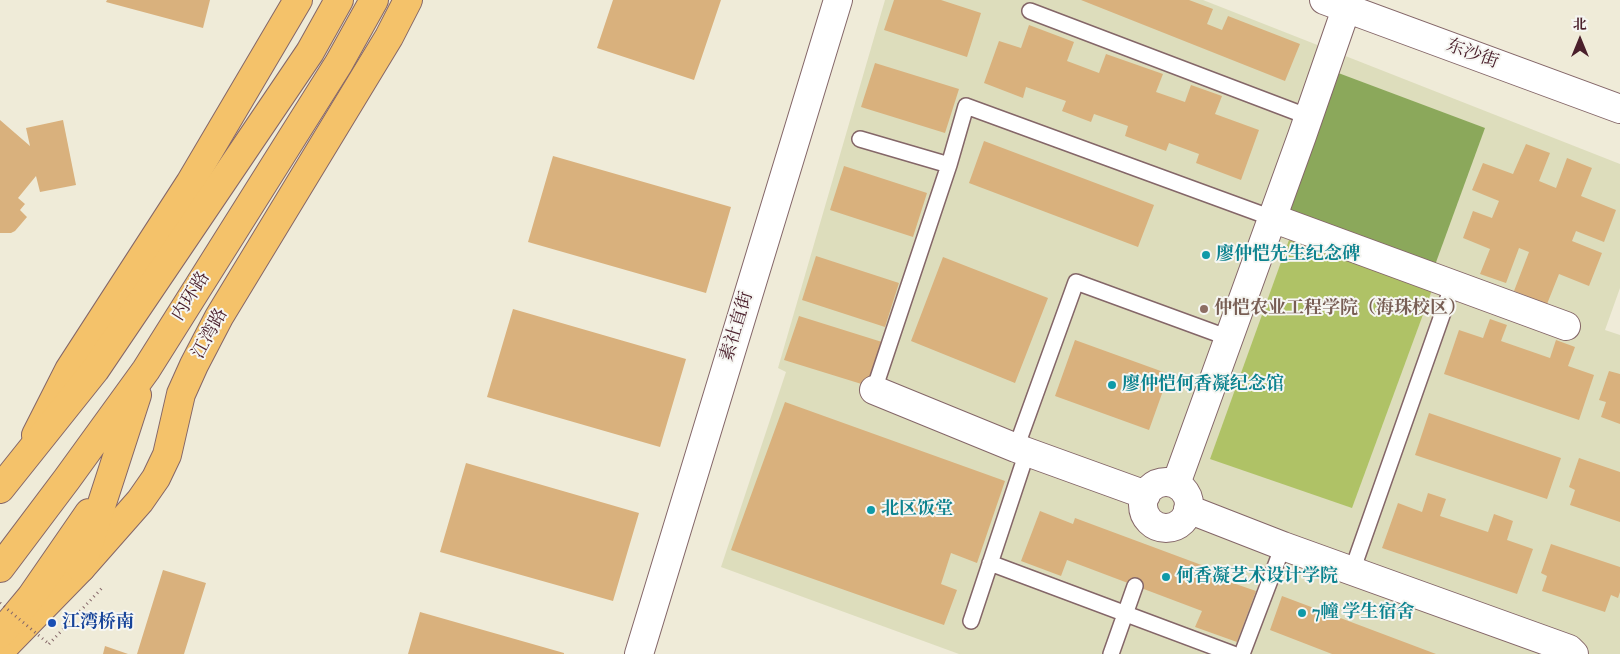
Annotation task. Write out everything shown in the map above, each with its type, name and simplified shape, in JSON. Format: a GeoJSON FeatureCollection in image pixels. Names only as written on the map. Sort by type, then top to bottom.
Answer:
{"type":"FeatureCollection","features":[{"type":"Feature","properties":{"kind":"main road"},"geometry":{"type":"LineString","coordinates":[[25,456],[69,370],[190,183],[298,0]]}},
{"type":"Feature","properties":{"kind":"main road"},"geometry":{"type":"LineString","coordinates":[[0,489],[95,370],[310,52],[339,0]]}},
{"type":"Feature","properties":{"kind":"main road","name":"江湾路"},"geometry":{"type":"LineString","coordinates":[[0,651],[81,568],[140,501],[156,478],[169,447],[181,394],[219,317],[389,37],[408,0]]}},
{"type":"Feature","properties":{"kind":"main road","name":"内环路"},"geometry":{"type":"LineString","coordinates":[[0,568],[62,487],[146,370],[339,63],[370,7]]}},
{"type":"Feature","properties":{"kind":"main road"},"geometry":{"type":"LineString","coordinates":[[81,568],[146,370]]}},
{"type":"Feature","properties":{"kind":"main road"},"geometry":{"type":"LineString","coordinates":[[0,634],[31,597],[108,484]]}},
{"type":"Feature","properties":{"kind":"street","name":"素社直街"},"geometry":{"type":"LineString","coordinates":[[638,654],[838,0]]}},
{"type":"Feature","properties":{"kind":"street","name":"东沙街"},"geometry":{"type":"LineString","coordinates":[[1335,4],[1620,109]]}},
{"type":"Feature","properties":{"kind":"street"},"geometry":{"type":"LineString","coordinates":[[1176,484],[1309,117],[1335,4]]}},
{"type":"Feature","properties":{"kind":"street"},"geometry":{"type":"LineString","coordinates":[[1272,218],[1566,326]]}},
{"type":"Feature","properties":{"kind":"street"},"geometry":{"type":"LineString","coordinates":[[874,390],[1021,450],[1146,495]]}},
{"type":"Feature","properties":{"kind":"street"},"geometry":{"type":"LineString","coordinates":[[1160,483],[1176,484],[1186,495],[1188,502],[1188,509],[1181,522],[1161,527],[1154,524],[1145,514],[1143,506],[1146,495],[1153,486],[1160,483]]}},
{"type":"Feature","properties":{"kind":"street"},"geometry":{"type":"LineString","coordinates":[[1188,509],[1283,546],[1568,649],[1574,654]]}},
{"type":"Feature","properties":{"kind":"lane"},"geometry":{"type":"LineString","coordinates":[[1030,11],[1309,117]]}},
{"type":"Feature","properties":{"kind":"lane"},"geometry":{"type":"LineString","coordinates":[[874,390],[949,165],[966,106],[1272,218]]}},
{"type":"Feature","properties":{"kind":"lane"},"geometry":{"type":"LineString","coordinates":[[860,138],[949,165]]}},
{"type":"Feature","properties":{"kind":"lane"},"geometry":{"type":"LineString","coordinates":[[971,621],[990,563],[1021,450],[1076,282],[1229,338]]}},
{"type":"Feature","properties":{"kind":"lane"},"geometry":{"type":"LineString","coordinates":[[1352,571],[1453,284]]}},
{"type":"Feature","properties":{"kind":"lane"},"geometry":{"type":"LineString","coordinates":[[1242,654],[1283,546]]}},
{"type":"Feature","properties":{"kind":"lane"},"geometry":{"type":"LineString","coordinates":[[990,563],[1233,654]]}},
{"type":"Feature","properties":{"kind":"lane"},"geometry":{"type":"LineString","coordinates":[[1111,654],[1135,586]]}},
{"type":"Feature","properties":{"kind":"path"},"geometry":{"type":"LineString","coordinates":[[0,603],[49,644],[103,587]]}},
{"type":"Feature","properties":{"kind":"shaded area","name":"仲恺农业工程学院（海珠校区）"},"geometry":{"type":"Polygon","coordinates":[[[885,0],[1203,0],[1620,164],[1620,288],[1605,330],[1620,335],[1620,654],[959,654],[721,567],[786,372],[778,368],[885,0]]]}},
{"type":"Feature","properties":{"kind":"green space"},"geometry":{"type":"Polygon","coordinates":[[[1325,68],[1485,128],[1431,276],[1272,218],[1325,68]]]}},
{"type":"Feature","properties":{"kind":"green space"},"geometry":{"type":"Polygon","coordinates":[[[1289,240],[1432,290],[1352,508],[1210,459],[1289,240]]]}},
{"type":"Feature","properties":{"kind":"building"},"geometry":{"type":"Polygon","coordinates":[[[107,0],[210,0],[203,28],[106,2],[107,0]]]}},
{"type":"Feature","properties":{"kind":"building"},"geometry":{"type":"Polygon","coordinates":[[[613,0],[721,0],[694,80],[597,48],[613,0]]]}},
{"type":"Feature","properties":{"kind":"building"},"geometry":{"type":"Polygon","coordinates":[[[894,0],[941,0],[981,13],[967,57],[884,30],[894,0]]]}},
{"type":"Feature","properties":{"kind":"building"},"geometry":{"type":"Polygon","coordinates":[[[1081,0],[1189,0],[1213,9],[1207,24],[1222,30],[1228,16],[1300,44],[1285,81],[1081,0]]]}},
{"type":"Feature","properties":{"kind":"building"},"geometry":{"type":"Polygon","coordinates":[[[1029,25],[1074,42],[1067,61],[1099,73],[1106,54],[1163,74],[1156,92],[1185,102],[1191,85],[1222,96],[1215,114],[1259,130],[1241,180],[1196,163],[1199,154],[1169,143],[1166,151],[1125,136],[1128,126],[1094,114],[1091,122],[1062,111],[1066,101],[1026,87],[1023,98],[984,83],[999,41],[1021,48],[1029,25]]]}},
{"type":"Feature","properties":{"kind":"building"},"geometry":{"type":"Polygon","coordinates":[[[875,63],[959,89],[945,133],[861,107],[875,63]]]}},
{"type":"Feature","properties":{"kind":"building"},"geometry":{"type":"Polygon","coordinates":[[[0,120],[30,146],[26,128],[63,120],[76,185],[40,192],[36,176],[18,198],[25,204],[20,210],[27,217],[11,233],[0,233],[0,120]]]}},
{"type":"Feature","properties":{"kind":"building"},"geometry":{"type":"Polygon","coordinates":[[[984,141],[1154,205],[1138,247],[969,183],[984,141]]]}},
{"type":"Feature","properties":{"kind":"building"},"geometry":{"type":"Polygon","coordinates":[[[1526,144],[1550,153],[1539,181],[1556,188],[1567,158],[1592,168],[1581,196],[1616,210],[1604,242],[1576,231],[1572,241],[1602,253],[1589,286],[1559,274],[1547,304],[1514,291],[1529,252],[1519,248],[1506,283],[1480,274],[1490,249],[1463,238],[1473,211],[1492,218],[1499,201],[1472,190],[1483,163],[1513,174],[1526,144]]]}},
{"type":"Feature","properties":{"kind":"building"},"geometry":{"type":"Polygon","coordinates":[[[553,156],[731,207],[706,293],[528,242],[553,156]]]}},
{"type":"Feature","properties":{"kind":"building"},"geometry":{"type":"Polygon","coordinates":[[[844,166],[927,193],[913,237],[830,210],[844,166]]]}},
{"type":"Feature","properties":{"kind":"building"},"geometry":{"type":"Polygon","coordinates":[[[816,256],[899,283],[885,327],[802,300],[816,256]]]}},
{"type":"Feature","properties":{"kind":"building"},"geometry":{"type":"Polygon","coordinates":[[[943,257],[1048,298],[1015,383],[911,341],[943,257]]]}},
{"type":"Feature","properties":{"kind":"building"},"geometry":{"type":"Polygon","coordinates":[[[513,309],[686,359],[660,447],[487,397],[513,309]]]}},
{"type":"Feature","properties":{"kind":"building"},"geometry":{"type":"Polygon","coordinates":[[[799,316],[882,342],[868,386],[784,360],[799,316]]]}},
{"type":"Feature","properties":{"kind":"building"},"geometry":{"type":"Polygon","coordinates":[[[1490,319],[1507,325],[1501,341],[1550,358],[1556,340],[1575,347],[1568,366],[1594,375],[1579,420],[1444,374],[1459,330],[1483,338],[1490,319]]]}},
{"type":"Feature","properties":{"kind":"building","name":"廖仲恺何香凝纪念馆"},"geometry":{"type":"Polygon","coordinates":[[[1075,340],[1169,374],[1149,430],[1055,396],[1075,340]]]}},
{"type":"Feature","properties":{"kind":"building"},"geometry":{"type":"Polygon","coordinates":[[[1609,371],[1620,374],[1620,424],[1601,417],[1606,402],[1599,400],[1609,371]]]}},
{"type":"Feature","properties":{"kind":"building","name":"北区饭堂"},"geometry":{"type":"Polygon","coordinates":[[[785,402],[1005,481],[977,563],[951,553],[941,584],[957,590],[944,625],[731,550],[785,402]]]}},
{"type":"Feature","properties":{"kind":"building"},"geometry":{"type":"Polygon","coordinates":[[[1429,413],[1561,458],[1547,499],[1415,455],[1429,413]]]}},
{"type":"Feature","properties":{"kind":"building"},"geometry":{"type":"Polygon","coordinates":[[[1579,458],[1620,472],[1620,522],[1570,505],[1575,490],[1569,487],[1579,458]]]}},
{"type":"Feature","properties":{"kind":"building"},"geometry":{"type":"Polygon","coordinates":[[[466,463],[639,513],[613,601],[440,552],[466,463]]]}},
{"type":"Feature","properties":{"kind":"building"},"geometry":{"type":"Polygon","coordinates":[[[1428,493],[1446,499],[1440,516],[1488,532],[1494,514],[1513,521],[1507,540],[1533,549],[1517,594],[1382,548],[1398,503],[1422,512],[1428,493]]]}},
{"type":"Feature","properties":{"kind":"building","name":"何香凝艺术设计学院"},"geometry":{"type":"Polygon","coordinates":[[[1040,511],[1073,524],[1075,518],[1223,573],[1221,579],[1256,591],[1237,642],[1195,627],[1202,611],[1067,560],[1061,576],[1021,561],[1040,511]]]}},
{"type":"Feature","properties":{"kind":"building"},"geometry":{"type":"Polygon","coordinates":[[[1551,544],[1620,567],[1620,592],[1618,598],[1611,595],[1605,612],[1542,591],[1547,576],[1541,573],[1551,544]]]}},
{"type":"Feature","properties":{"kind":"building"},"geometry":{"type":"Polygon","coordinates":[[[163,570],[206,583],[184,654],[137,654],[163,570]]]}},
{"type":"Feature","properties":{"kind":"building","name":"7幢 学生宿舍"},"geometry":{"type":"Polygon","coordinates":[[[1282,596],[1436,654],[1332,654],[1270,630],[1282,596]]]}},
{"type":"Feature","properties":{"kind":"building"},"geometry":{"type":"Polygon","coordinates":[[[420,612],[564,653],[564,654],[408,654],[420,612]]]}},
{"type":"Feature","properties":{"kind":"building"},"geometry":{"type":"Polygon","coordinates":[[[105,646],[128,654],[103,654],[105,646]]]}},
{"type":"Feature","properties":{"kind":"place","name":"廖仲恺先生纪念碑"},"geometry":{"type":"Point","coordinates":[1206,255]}},
{"type":"Feature","properties":{"kind":"place","name":"仲恺农业工程学院（海珠校区）"},"geometry":{"type":"Point","coordinates":[1204,309]}},
{"type":"Feature","properties":{"kind":"place","name":"廖仲恺何香凝纪念馆"},"geometry":{"type":"Point","coordinates":[1112,385]}},
{"type":"Feature","properties":{"kind":"place","name":"北区饭堂"},"geometry":{"type":"Point","coordinates":[871,510]}},
{"type":"Feature","properties":{"kind":"place","name":"何香凝艺术设计学院"},"geometry":{"type":"Point","coordinates":[1166,577]}},
{"type":"Feature","properties":{"kind":"place","name":"7幢 学生宿舍"},"geometry":{"type":"Point","coordinates":[1302,613]}},
{"type":"Feature","properties":{"kind":"place","name":"江湾桥南"},"geometry":{"type":"Point","coordinates":[52,623]}}]}
